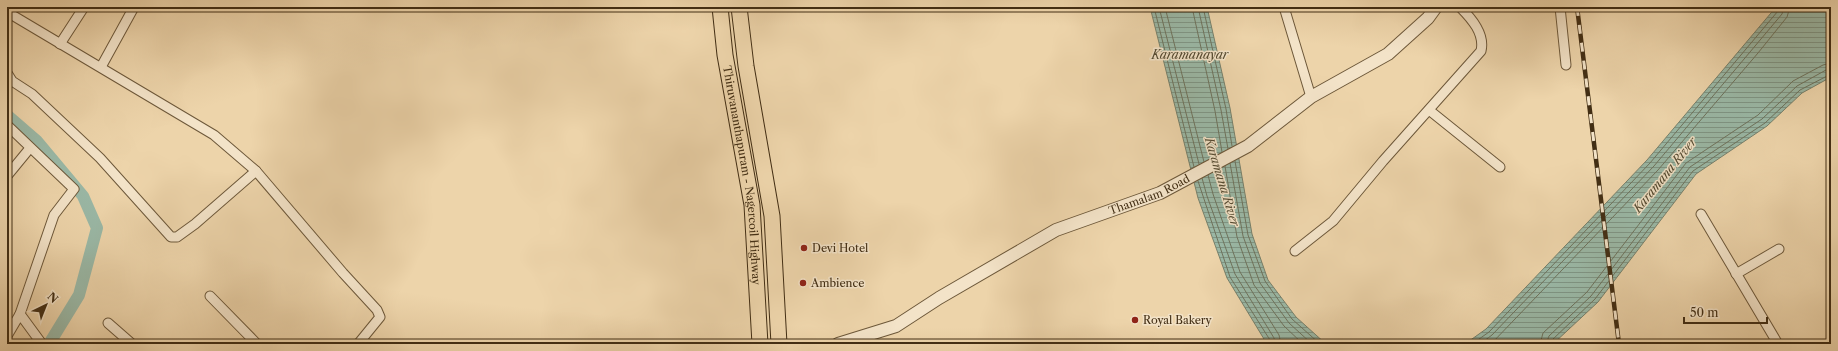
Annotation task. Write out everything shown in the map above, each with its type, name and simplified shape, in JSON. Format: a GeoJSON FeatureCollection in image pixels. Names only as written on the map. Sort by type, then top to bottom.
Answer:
{"type":"FeatureCollection","features":[{"type":"Feature","properties":{"kind":"main road","name":"Thiruvananthapuram - Nagercoil Highway"},"geometry":{"type":"LineString","coordinates":[[720,7],[725,55],[752,205],[760,344]]}},
{"type":"Feature","properties":{"kind":"main road","name":"Thiruvananthapuram - Nagercoil Highway"},"geometry":{"type":"LineString","coordinates":[[738,7],[746,66],[772,216],[779,344]]}},
{"type":"Feature","properties":{"kind":"street"},"geometry":{"type":"LineString","coordinates":[[60,44],[84,7]]}},
{"type":"Feature","properties":{"kind":"street"},"geometry":{"type":"LineString","coordinates":[[100,67],[134,7]]}},
{"type":"Feature","properties":{"kind":"street"},"geometry":{"type":"LineString","coordinates":[[1284,7],[1311,97]]}},
{"type":"Feature","properties":{"kind":"street","name":"Thamalam Road"},"geometry":{"type":"LineString","coordinates":[[838,344],[896,326],[939,298],[1056,230],[1160,193],[1248,146],[1311,97],[1388,54],[1428,18],[1436,7]]}},
{"type":"Feature","properties":{"kind":"street"},"geometry":{"type":"LineString","coordinates":[[1295,251],[1333,220],[1481,51],[1483,42],[1479,30],[1460,7]]}},
{"type":"Feature","properties":{"kind":"street"},"geometry":{"type":"LineString","coordinates":[[1560,7],[1566,65]]}},
{"type":"Feature","properties":{"kind":"street"},"geometry":{"type":"LineString","coordinates":[[7,12],[214,135],[256,171],[343,273],[377,310],[380,317],[358,344]]}},
{"type":"Feature","properties":{"kind":"street"},"geometry":{"type":"LineString","coordinates":[[7,73],[12,81],[32,94],[100,158],[171,237],[177,237],[189,228],[256,171]]}},
{"type":"Feature","properties":{"kind":"street"},"geometry":{"type":"LineString","coordinates":[[1429,110],[1500,167]]}},
{"type":"Feature","properties":{"kind":"street"},"geometry":{"type":"LineString","coordinates":[[7,125],[74,189],[54,215],[20,314],[7,336]]}},
{"type":"Feature","properties":{"kind":"street"},"geometry":{"type":"LineString","coordinates":[[7,176],[30,148]]}},
{"type":"Feature","properties":{"kind":"street"},"geometry":{"type":"LineString","coordinates":[[1701,214],[1778,344]]}},
{"type":"Feature","properties":{"kind":"street"},"geometry":{"type":"LineString","coordinates":[[1736,274],[1779,249]]}},
{"type":"Feature","properties":{"kind":"street"},"geometry":{"type":"LineString","coordinates":[[210,296],[257,344]]}},
{"type":"Feature","properties":{"kind":"street"},"geometry":{"type":"LineString","coordinates":[[20,314],[42,344]]}},
{"type":"Feature","properties":{"kind":"street"},"geometry":{"type":"LineString","coordinates":[[108,323],[132,344]]}},
{"type":"Feature","properties":{"kind":"water","name":"Karamanayar"},"geometry":{"type":"Polygon","coordinates":[[[1150,7],[1207,7],[1230,108],[1252,234],[1268,280],[1296,317],[1326,344],[1267,344],[1227,278],[1198,198],[1150,7]]]}},
{"type":"Feature","properties":{"kind":"water","name":"Karamana River"},"geometry":{"type":"Polygon","coordinates":[[[1776,7],[1831,7],[1831,77],[1802,93],[1767,126],[1696,174],[1598,302],[1553,344],[1465,344],[1486,329],[1647,160],[1776,7]]]}},
{"type":"Feature","properties":{"kind":"waterway"},"geometry":{"type":"LineString","coordinates":[[7,115],[37,141],[83,196],[97,228],[79,295],[49,344]]}},
{"type":"Feature","properties":{"kind":"railway"},"geometry":{"type":"LineString","coordinates":[[1577,7],[1619,344]]}},
{"type":"Feature","properties":{"kind":"place","name":"Devi Hotel"},"geometry":{"type":"Point","coordinates":[804,248]}},
{"type":"Feature","properties":{"kind":"place","name":"Ambience"},"geometry":{"type":"Point","coordinates":[803,283]}},
{"type":"Feature","properties":{"kind":"place","name":"Royal Bakery"},"geometry":{"type":"Point","coordinates":[1135,320]}}]}
